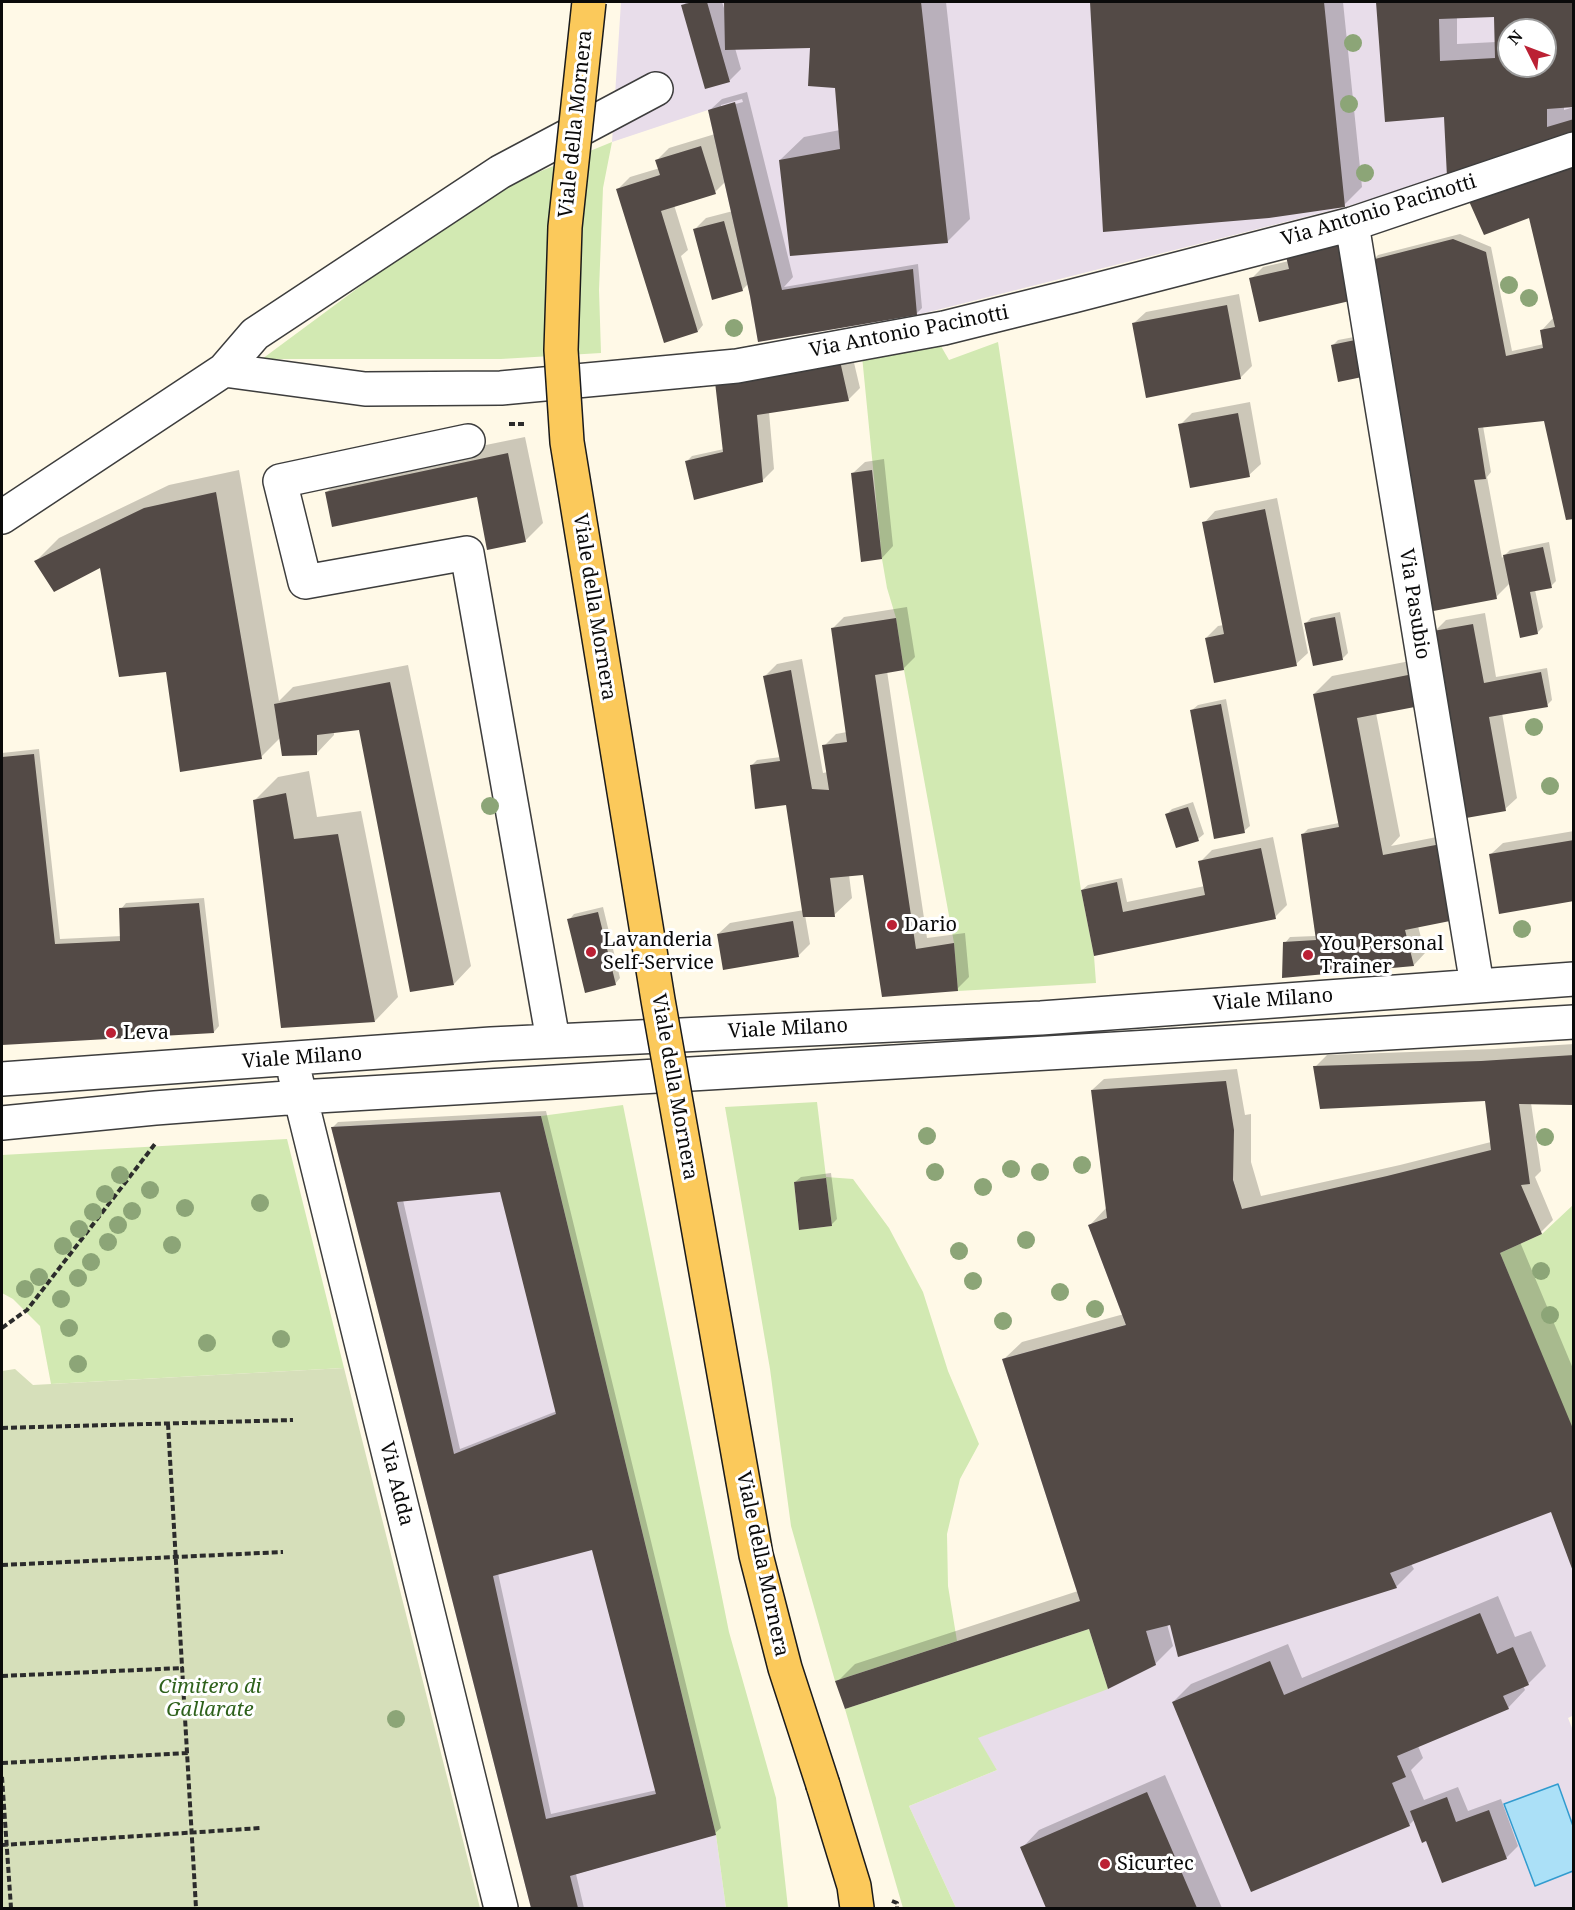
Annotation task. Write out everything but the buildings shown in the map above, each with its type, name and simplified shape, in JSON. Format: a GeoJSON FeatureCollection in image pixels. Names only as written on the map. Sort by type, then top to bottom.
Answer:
{"type":"FeatureCollection","features":[{"type":"Feature","properties":{"kind":"main road","name":"Viale della Mornera"},"geometry":{"type":"LineString","coordinates":[[589,2],[565,227],[561,350],[567,442],[658,1000],[756,1555],[785,1668],[854,1886],[857,1908]]}},
{"type":"Feature","properties":{"kind":"street"},"geometry":{"type":"LineString","coordinates":[[2,517],[224,370],[255,334],[500,172],[656,89]]}},
{"type":"Feature","properties":{"kind":"street","name":"Via Antonio Pacinotti"},"geometry":{"type":"LineString","coordinates":[[224,370],[365,389],[489,388],[737,366],[944,328],[1352,224],[1574,149]]}},
{"type":"Feature","properties":{"kind":"street","name":"Via Pasubio"},"geometry":{"type":"LineString","coordinates":[[1352,224],[1477,985]]}},
{"type":"Feature","properties":{"kind":"street"},"geometry":{"type":"LineString","coordinates":[[468,441],[280,481],[305,582],[467,553],[553,1040]]}},
{"type":"Feature","properties":{"kind":"street","name":"Viale Milano"},"geometry":{"type":"LineString","coordinates":[[2,1079],[553,1040],[1041,1018],[1574,979]]}},
{"type":"Feature","properties":{"kind":"street","name":"Viale Milano"},"geometry":{"type":"LineString","coordinates":[[2,1123],[300,1097],[1574,1023]]}},
{"type":"Feature","properties":{"kind":"street","name":"Via Adda"},"geometry":{"type":"LineString","coordinates":[[291,1059],[501,1908]]}},
{"type":"Feature","properties":{"kind":"street"},"geometry":{"type":"LineString","coordinates":[[111,1072],[115,1112]]}},
{"type":"Feature","properties":{"kind":"path"},"geometry":{"type":"LineString","coordinates":[[2,1328],[27,1310],[156,1143],[155,1108]]}},
{"type":"Feature","properties":{"kind":"path"},"geometry":{"type":"LineString","coordinates":[[2,1428],[293,1420]]}},
{"type":"Feature","properties":{"kind":"path"},"geometry":{"type":"LineString","coordinates":[[168,1424],[196,1908]]}},
{"type":"Feature","properties":{"kind":"path"},"geometry":{"type":"LineString","coordinates":[[2,1565],[283,1551]]}},
{"type":"Feature","properties":{"kind":"path"},"geometry":{"type":"LineString","coordinates":[[2,1676],[183,1668]]}},
{"type":"Feature","properties":{"kind":"path"},"geometry":{"type":"LineString","coordinates":[[2,1763],[188,1753]]}},
{"type":"Feature","properties":{"kind":"path"},"geometry":{"type":"LineString","coordinates":[[2,1777],[4,1845],[11,1908]]}},
{"type":"Feature","properties":{"kind":"path"},"geometry":{"type":"LineString","coordinates":[[4,1845],[261,1828]]}},
{"type":"Feature","properties":{"kind":"shaded area"},"geometry":{"type":"Polygon","coordinates":[[[621,2],[1573,2],[1573,138],[1345,207],[917,315],[758,342],[750,296],[708,110],[612,142],[621,2]]]}},
{"type":"Feature","properties":{"kind":"shaded area"},"geometry":{"type":"Polygon","coordinates":[[[541,1116],[716,1835],[726,1908],[531,1908],[331,1127],[541,1116]]]}},
{"type":"Feature","properties":{"kind":"shaded area"},"geometry":{"type":"Polygon","coordinates":[[[1233,1180],[1249,1235],[1476,1195],[1573,1431],[1574,1715],[1568,1718],[1574,1733],[1573,1908],[956,1908],[909,1806],[997,1770],[977,1738],[1108,1688],[1002,1359],[1126,1325],[1088,1225],[1233,1180]]]}},
{"type":"Feature","properties":{"kind":"green space"},"geometry":{"type":"Polygon","coordinates":[[[612,142],[603,188],[599,290],[601,353],[501,359],[262,359],[466,208],[507,185],[612,142]]]}},
{"type":"Feature","properties":{"kind":"green space"},"geometry":{"type":"Polygon","coordinates":[[[938,341],[949,360],[998,342],[1081,890],[1094,956],[1096,983],[958,991],[954,943],[896,618],[887,588],[882,559],[862,356],[938,341]]]}},
{"type":"Feature","properties":{"kind":"green space"},"geometry":{"type":"Polygon","coordinates":[[[817,1102],[826,1177],[853,1179],[889,1228],[923,1292],[948,1371],[979,1444],[960,1479],[947,1534],[948,1586],[957,1641],[835,1681],[791,1526],[770,1369],[725,1107],[817,1102]],[[826,1178],[794,1182],[799,1230],[832,1226],[826,1178]]]}},
{"type":"Feature","properties":{"kind":"green space"},"geometry":{"type":"Polygon","coordinates":[[[623,1105],[729,1632],[776,1798],[788,1908],[726,1908],[716,1835],[541,1116],[623,1105]]]}},
{"type":"Feature","properties":{"kind":"green space"},"geometry":{"type":"Polygon","coordinates":[[[287,1139],[344,1368],[51,1384],[40,1326],[13,1299],[2,1293],[2,1155],[287,1139]]]}},
{"type":"Feature","properties":{"kind":"green space"},"geometry":{"type":"Polygon","coordinates":[[[1573,1205],[1573,1431],[1500,1253],[1542,1234],[1573,1205]]]}},
{"type":"Feature","properties":{"kind":"green space","name":"Cimitero di Gallarate"},"geometry":{"type":"Polygon","coordinates":[[[344,1368],[480,1908],[2,1908],[2,1371],[15,1369],[33,1385],[344,1368]]]}},
{"type":"Feature","properties":{"kind":"green space"},"geometry":{"type":"Polygon","coordinates":[[[1089,1629],[1108,1689],[978,1738],[997,1770],[909,1806],[956,1908],[903,1908],[845,1709],[1089,1629]]]}},
{"type":"Feature","properties":{"kind":"water"},"geometry":{"type":"Polygon","coordinates":[[[1558,1784],[1573,1826],[1573,1871],[1535,1886],[1504,1804],[1558,1784]]]}},
{"type":"Feature","properties":{"kind":"place","name":"Dario"},"geometry":{"type":"Point","coordinates":[892,925]}},
{"type":"Feature","properties":{"kind":"place","name":"Lavanderia Self-Service"},"geometry":{"type":"Point","coordinates":[591,952]}},
{"type":"Feature","properties":{"kind":"place","name":"You Personal Trainer"},"geometry":{"type":"Point","coordinates":[1308,955]}},
{"type":"Feature","properties":{"kind":"place","name":"Leva"},"geometry":{"type":"Point","coordinates":[111,1033]}},
{"type":"Feature","properties":{"kind":"place","name":"Sicurtec"},"geometry":{"type":"Point","coordinates":[1105,1864]}}]}
